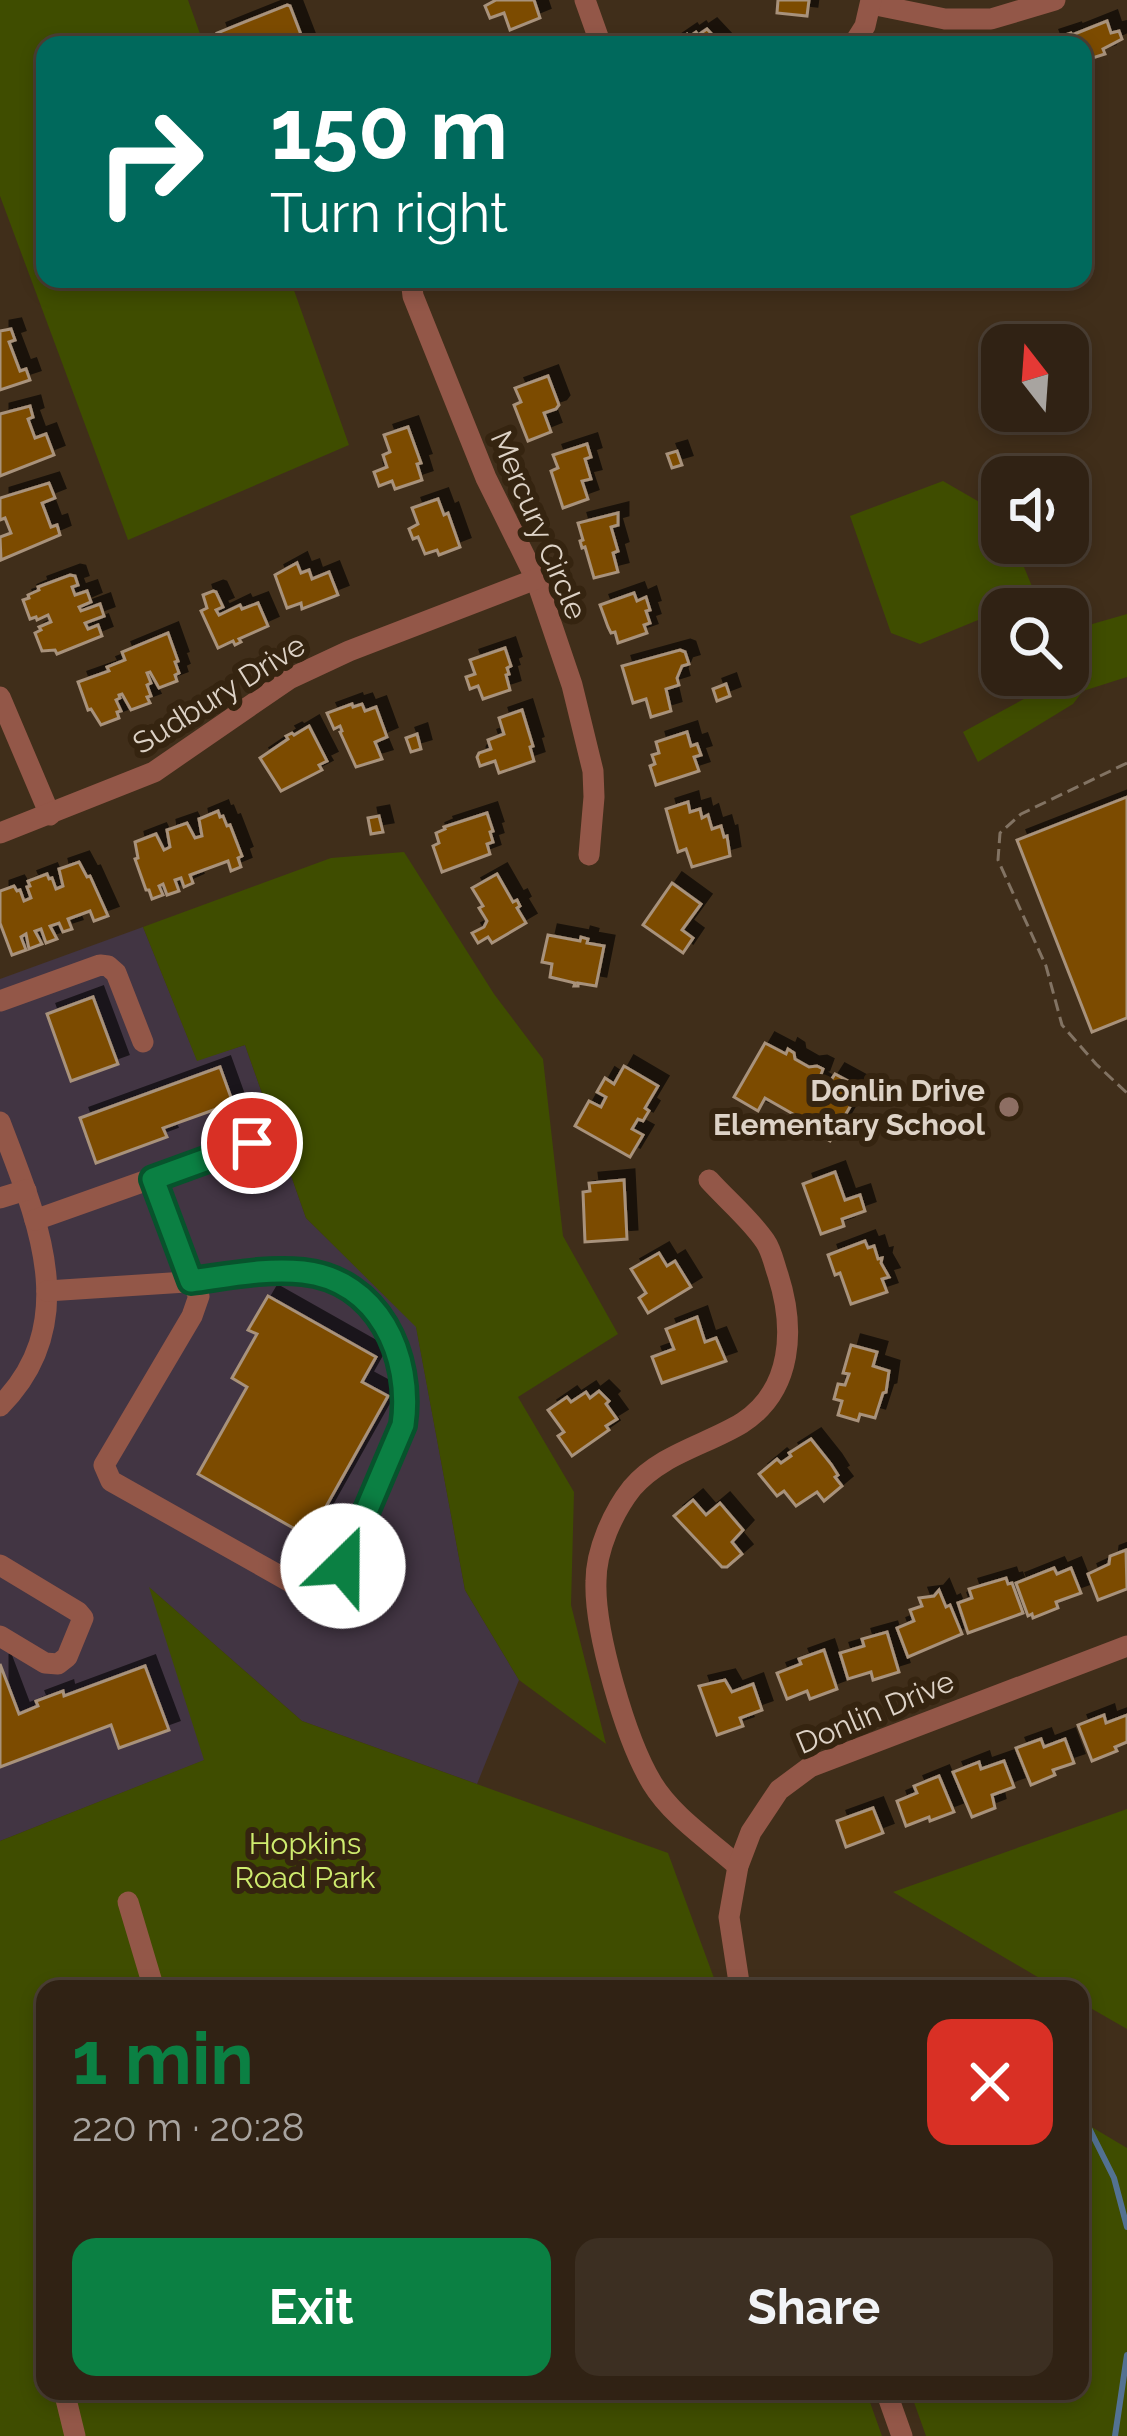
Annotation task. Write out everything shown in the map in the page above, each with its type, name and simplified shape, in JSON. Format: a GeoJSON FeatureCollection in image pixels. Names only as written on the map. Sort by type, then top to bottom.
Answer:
{"type":"FeatureCollection","features":[{"type":"Feature","properties":{"kind":"street"},"geometry":{"type":"LineString","coordinates":[[584,0],[598,36]]}},
{"type":"Feature","properties":{"kind":"street"},"geometry":{"type":"LineString","coordinates":[[859,36],[871,2],[945,19],[991,19],[1054,0]]}},
{"type":"Feature","properties":{"kind":"street","name":"Mercury Circle"},"geometry":{"type":"LineString","coordinates":[[412,288],[486,478],[536,579],[572,685],[588,741],[594,797],[589,855]]}},
{"type":"Feature","properties":{"kind":"street","name":"Sudbury Drive"},"geometry":{"type":"LineString","coordinates":[[0,833],[154,772],[289,679],[536,579]]}},
{"type":"Feature","properties":{"kind":"street"},"geometry":{"type":"LineString","coordinates":[[0,697],[50,815]]}},
{"type":"Feature","properties":{"kind":"street"},"geometry":{"type":"LineString","coordinates":[[0,1000],[108,966],[116,973],[142,1042]]}},
{"type":"Feature","properties":{"kind":"street"},"geometry":{"type":"LineString","coordinates":[[0,1122],[47,1265],[47,1310],[34,1356],[0,1406]]}},
{"type":"Feature","properties":{"kind":"street"},"geometry":{"type":"LineString","coordinates":[[35,1220],[252,1143]]}},
{"type":"Feature","properties":{"kind":"street"},"geometry":{"type":"LineString","coordinates":[[47,1291],[191,1281],[264,1272],[303,1272],[354,1289],[374,1307],[388,1326],[398,1353],[406,1408],[343,1566],[323,1586],[303,1589],[111,1481],[104,1465],[192,1316],[199,1296],[191,1281],[153,1179]]}},
{"type":"Feature","properties":{"kind":"street"},"geometry":{"type":"LineString","coordinates":[[710,1180],[767,1244],[786,1300],[787,1354],[781,1377],[754,1415],[678,1453],[630,1491],[606,1532],[595,1578],[599,1626],[631,1740],[653,1785],[674,1810],[738,1866]]}},
{"type":"Feature","properties":{"kind":"street"},"geometry":{"type":"LineString","coordinates":[[0,1198],[26,1190]]}},
{"type":"Feature","properties":{"kind":"street"},"geometry":{"type":"LineString","coordinates":[[0,1565],[83,1618],[67,1657],[58,1664],[45,1664],[0,1636]]}},
{"type":"Feature","properties":{"kind":"street","name":"Donlin Drive"},"geometry":{"type":"LineString","coordinates":[[739,1980],[729,1917],[738,1866],[751,1832],[779,1790],[810,1767],[1127,1646]]}},
{"type":"Feature","properties":{"kind":"street"},"geometry":{"type":"LineString","coordinates":[[128,1902],[151,1980]]}},
{"type":"Feature","properties":{"kind":"street"},"geometry":{"type":"LineString","coordinates":[[66,2400],[74,2436]]}},
{"type":"Feature","properties":{"kind":"street"},"geometry":{"type":"LineString","coordinates":[[889,2400],[902,2436]]}},
{"type":"Feature","properties":{"kind":"path"},"geometry":{"type":"LineString","coordinates":[[1127,763],[1021,814],[1000,833],[998,860],[1046,966],[1062,1025],[1127,1094]]}},
{"type":"Feature","properties":{"kind":"shaded area"},"geometry":{"type":"Polygon","coordinates":[[[143,927],[197,1060],[245,1045],[306,1218],[416,1326],[465,1590],[519,1680],[477,1784],[302,1721],[151,1589],[205,1760],[0,1841],[0,979],[143,927]]]}},
{"type":"Feature","properties":{"kind":"green space"},"geometry":{"type":"Polygon","coordinates":[[[0,0],[188,0],[201,36],[36,36],[36,288],[293,288],[349,445],[128,540],[0,196],[0,0]]]}},
{"type":"Feature","properties":{"kind":"green space"},"geometry":{"type":"Polygon","coordinates":[[[943,481],[981,503],[981,564],[1023,564],[1033,588],[981,588],[981,619],[920,644],[891,633],[850,516],[943,481]]]}},
{"type":"Feature","properties":{"kind":"green space"},"geometry":{"type":"Polygon","coordinates":[[[1127,614],[1127,677],[1089,689],[1089,625],[1127,614]]]}},
{"type":"Feature","properties":{"kind":"green space"},"geometry":{"type":"Polygon","coordinates":[[[1029,696],[1079,696],[978,762],[963,732],[1029,696]]]}},
{"type":"Feature","properties":{"kind":"green space"},"geometry":{"type":"Polygon","coordinates":[[[404,852],[494,994],[543,1059],[563,1236],[618,1334],[518,1397],[574,1492],[571,1605],[606,1744],[519,1680],[465,1590],[416,1327],[306,1218],[245,1045],[197,1061],[143,927],[331,858],[404,852]]]}},
{"type":"Feature","properties":{"kind":"green space","name":"Hopkins Road Park"},"geometry":{"type":"Polygon","coordinates":[[[149,1587],[302,1721],[668,1853],[715,1980],[36,1980],[36,2400],[869,2400],[882,2436],[0,2436],[0,1841],[204,1760],[149,1587]]]}},
{"type":"Feature","properties":{"kind":"green space"},"geometry":{"type":"Polygon","coordinates":[[[1127,1809],[1127,2029],[1089,2007],[1089,1980],[1043,1980],[893,1892],[1127,1809]]]}},
{"type":"Feature","properties":{"kind":"green space"},"geometry":{"type":"Polygon","coordinates":[[[1089,2125],[1127,2148],[1127,2436],[926,2436],[913,2400],[1089,2400],[1089,2125]]]}},
{"type":"Feature","properties":{"kind":"building"},"geometry":{"type":"Polygon","coordinates":[[[496,0],[534,0],[540,18],[510,30],[504,13],[490,18],[485,6],[496,0]]]}},
{"type":"Feature","properties":{"kind":"building"},"geometry":{"type":"Polygon","coordinates":[[[778,0],[809,0],[807,16],[777,13],[778,0]]]}},
{"type":"Feature","properties":{"kind":"building"},"geometry":{"type":"Polygon","coordinates":[[[287,5],[302,36],[218,36],[287,5]]]}},
{"type":"Feature","properties":{"kind":"building"},"geometry":{"type":"Polygon","coordinates":[[[1107,21],[1111,33],[1119,31],[1122,39],[1092,58],[1092,36],[1062,36],[1107,21]]]}},
{"type":"Feature","properties":{"kind":"building"},"geometry":{"type":"Polygon","coordinates":[[[11,329],[15,340],[9,342],[20,371],[26,369],[30,380],[0,390],[0,331],[11,329]]]}},
{"type":"Feature","properties":{"kind":"building"},"geometry":{"type":"Polygon","coordinates":[[[548,376],[559,405],[544,413],[551,432],[528,441],[514,405],[521,402],[515,388],[548,376]]]}},
{"type":"Feature","properties":{"kind":"building"},"geometry":{"type":"Polygon","coordinates":[[[30,406],[33,417],[28,419],[35,438],[46,434],[54,455],[0,476],[0,414],[30,406]]]}},
{"type":"Feature","properties":{"kind":"building"},"geometry":{"type":"Polygon","coordinates":[[[408,427],[422,480],[395,489],[392,481],[379,486],[374,472],[387,467],[383,455],[390,452],[384,435],[408,427]]]}},
{"type":"Feature","properties":{"kind":"building"},"geometry":{"type":"Polygon","coordinates":[[[587,444],[591,457],[585,459],[591,479],[582,481],[588,499],[563,508],[551,471],[558,468],[553,455],[587,444]]]}},
{"type":"Feature","properties":{"kind":"building"},"geometry":{"type":"Polygon","coordinates":[[[677,451],[682,465],[672,468],[667,454],[677,451]]]}},
{"type":"Feature","properties":{"kind":"building"},"geometry":{"type":"Polygon","coordinates":[[[49,483],[55,498],[42,503],[51,527],[57,525],[60,535],[1,560],[0,537],[11,533],[5,518],[0,520],[0,498],[49,483]]]}},
{"type":"Feature","properties":{"kind":"building"},"geometry":{"type":"Polygon","coordinates":[[[438,499],[460,547],[439,555],[437,550],[425,554],[409,529],[418,524],[412,508],[438,499]]]}},
{"type":"Feature","properties":{"kind":"building"},"geometry":{"type":"Polygon","coordinates":[[[618,513],[618,525],[611,527],[618,572],[594,578],[578,523],[618,513]]]}},
{"type":"Feature","properties":{"kind":"building"},"geometry":{"type":"Polygon","coordinates":[[[297,563],[301,573],[309,570],[312,579],[329,572],[338,595],[302,609],[301,603],[287,608],[275,575],[297,563]]]}},
{"type":"Feature","properties":{"kind":"building"},"geometry":{"type":"Polygon","coordinates":[[[70,575],[78,585],[72,587],[75,595],[87,591],[91,602],[79,607],[81,611],[100,604],[104,616],[85,623],[88,629],[98,625],[102,636],[57,654],[42,651],[35,633],[51,622],[48,615],[30,619],[23,600],[38,587],[70,575]]]}},
{"type":"Feature","properties":{"kind":"building"},"geometry":{"type":"Polygon","coordinates":[[[213,591],[223,607],[216,610],[219,615],[258,603],[268,626],[235,645],[233,641],[218,648],[201,611],[207,608],[203,595],[213,591]]]}},
{"type":"Feature","properties":{"kind":"building"},"geometry":{"type":"Polygon","coordinates":[[[634,593],[637,601],[646,597],[650,610],[646,611],[650,623],[644,625],[647,633],[618,643],[600,605],[634,593]]]}},
{"type":"Feature","properties":{"kind":"building"},"geometry":{"type":"Polygon","coordinates":[[[168,633],[178,661],[177,681],[159,688],[147,673],[150,703],[131,710],[119,695],[119,718],[101,725],[88,710],[78,682],[109,671],[107,667],[125,660],[122,652],[168,633]]]}},
{"type":"Feature","properties":{"kind":"building"},"geometry":{"type":"Polygon","coordinates":[[[505,648],[511,666],[506,675],[510,690],[483,699],[478,686],[470,689],[466,677],[475,674],[470,660],[505,648]]]}},
{"type":"Feature","properties":{"kind":"building"},"geometry":{"type":"Polygon","coordinates":[[[680,650],[689,664],[682,666],[679,685],[666,689],[671,711],[651,717],[646,699],[633,703],[622,666],[680,650]]]}},
{"type":"Feature","properties":{"kind":"building"},"geometry":{"type":"Polygon","coordinates":[[[726,684],[730,696],[717,701],[713,689],[726,684]]]}},
{"type":"Feature","properties":{"kind":"building"},"geometry":{"type":"Polygon","coordinates":[[[362,704],[365,711],[376,707],[387,737],[375,742],[382,759],[356,767],[340,726],[334,729],[327,713],[362,704]]]}},
{"type":"Feature","properties":{"kind":"building"},"geometry":{"type":"Polygon","coordinates":[[[522,710],[534,761],[499,773],[495,761],[480,766],[479,753],[491,749],[488,740],[504,734],[499,718],[522,710]]]}},
{"type":"Feature","properties":{"kind":"building"},"geometry":{"type":"Polygon","coordinates":[[[309,726],[327,761],[319,765],[322,770],[281,791],[260,758],[286,736],[309,726]]]}},
{"type":"Feature","properties":{"kind":"building"},"geometry":{"type":"Polygon","coordinates":[[[687,732],[691,746],[697,744],[701,755],[694,757],[699,771],[656,785],[650,766],[655,764],[652,755],[659,753],[656,742],[687,732]]]}},
{"type":"Feature","properties":{"kind":"building"},"geometry":{"type":"Polygon","coordinates":[[[417,734],[421,749],[411,752],[406,738],[417,734]]]}},
{"type":"Feature","properties":{"kind":"building"},"geometry":{"type":"Polygon","coordinates":[[[1127,797],[1127,1018],[1092,1032],[1017,840],[1127,797]]]}},
{"type":"Feature","properties":{"kind":"building"},"geometry":{"type":"Polygon","coordinates":[[[688,802],[690,812],[700,809],[702,818],[708,815],[712,829],[721,826],[730,856],[692,867],[686,849],[678,852],[666,809],[688,802]]]}},
{"type":"Feature","properties":{"kind":"building"},"geometry":{"type":"Polygon","coordinates":[[[218,811],[230,825],[242,856],[238,858],[241,867],[231,871],[228,861],[190,875],[193,883],[184,887],[181,878],[175,880],[179,891],[167,895],[163,884],[159,886],[163,895],[152,899],[135,859],[135,842],[156,834],[164,850],[170,847],[167,830],[187,823],[195,838],[202,836],[199,819],[218,811]]]}},
{"type":"Feature","properties":{"kind":"building"},"geometry":{"type":"Polygon","coordinates":[[[487,813],[493,831],[493,842],[487,844],[490,854],[442,872],[433,846],[439,843],[436,833],[487,813]]]}},
{"type":"Feature","properties":{"kind":"building"},"geometry":{"type":"Polygon","coordinates":[[[379,816],[383,832],[371,834],[368,818],[379,816]]]}},
{"type":"Feature","properties":{"kind":"building"},"geometry":{"type":"Polygon","coordinates":[[[79,862],[108,916],[94,921],[90,911],[68,919],[72,929],[63,932],[59,923],[50,926],[57,939],[46,943],[41,929],[35,931],[42,944],[29,949],[26,934],[21,937],[26,950],[12,955],[0,923],[0,891],[14,886],[24,901],[31,898],[28,881],[47,874],[56,889],[63,886],[59,869],[79,862]]]}},
{"type":"Feature","properties":{"kind":"building"},"geometry":{"type":"Polygon","coordinates":[[[497,874],[513,902],[517,900],[526,923],[492,943],[488,937],[478,943],[472,933],[487,921],[472,888],[497,874]]]}},
{"type":"Feature","properties":{"kind":"building"},"geometry":{"type":"Polygon","coordinates":[[[672,883],[701,904],[682,930],[693,938],[683,953],[643,925],[672,883]]]}},
{"type":"Feature","properties":{"kind":"building"},"geometry":{"type":"Polygon","coordinates":[[[548,935],[580,941],[581,937],[604,946],[596,986],[574,986],[550,977],[552,964],[542,962],[548,935]]]}},
{"type":"Feature","properties":{"kind":"building"},"geometry":{"type":"Polygon","coordinates":[[[93,997],[118,1064],[71,1081],[47,1014],[93,997]]]}},
{"type":"Feature","properties":{"kind":"building"},"geometry":{"type":"Polygon","coordinates":[[[765,1043],[786,1054],[788,1049],[809,1067],[823,1069],[814,1081],[826,1088],[835,1074],[861,1088],[830,1141],[765,1098],[758,1111],[734,1097],[765,1043]]]}},
{"type":"Feature","properties":{"kind":"building"},"geometry":{"type":"Polygon","coordinates":[[[624,1066],[658,1086],[643,1121],[638,1119],[632,1129],[643,1135],[630,1157],[575,1126],[589,1101],[601,1107],[606,1097],[597,1092],[605,1078],[614,1084],[624,1066]]]}},
{"type":"Feature","properties":{"kind":"building"},"geometry":{"type":"Polygon","coordinates":[[[220,1067],[233,1103],[163,1128],[167,1137],[96,1163],[80,1118],[220,1067]]]}},
{"type":"Feature","properties":{"kind":"building"},"geometry":{"type":"Polygon","coordinates":[[[835,1172],[845,1200],[860,1195],[865,1211],[821,1234],[803,1184],[835,1172]]]}},
{"type":"Feature","properties":{"kind":"building"},"geometry":{"type":"Polygon","coordinates":[[[624,1180],[627,1239],[585,1242],[583,1192],[590,1191],[589,1183],[624,1180]]]}},
{"type":"Feature","properties":{"kind":"building"},"geometry":{"type":"Polygon","coordinates":[[[865,1241],[882,1258],[889,1277],[882,1279],[887,1292],[851,1304],[828,1255],[865,1241]]]}},
{"type":"Feature","properties":{"kind":"building"},"geometry":{"type":"Polygon","coordinates":[[[659,1253],[667,1266],[675,1261],[691,1287],[648,1313],[639,1298],[646,1293],[631,1269],[659,1253]]]}},
{"type":"Feature","properties":{"kind":"building"},"geometry":{"type":"Polygon","coordinates":[[[268,1296],[376,1357],[362,1382],[388,1396],[309,1537],[198,1474],[247,1387],[232,1378],[257,1334],[248,1330],[268,1296]]]}},
{"type":"Feature","properties":{"kind":"building"},"geometry":{"type":"Polygon","coordinates":[[[697,1317],[705,1342],[716,1338],[726,1361],[662,1383],[652,1357],[674,1349],[666,1329],[697,1317]]]}},
{"type":"Feature","properties":{"kind":"building"},"geometry":{"type":"Polygon","coordinates":[[[851,1345],[877,1352],[873,1366],[889,1371],[875,1418],[860,1414],[858,1421],[838,1415],[842,1401],[834,1399],[838,1384],[845,1385],[849,1374],[843,1373],[851,1345]]]}},
{"type":"Feature","properties":{"kind":"building"},"geometry":{"type":"Polygon","coordinates":[[[599,1391],[617,1419],[572,1456],[558,1436],[564,1432],[548,1410],[567,1397],[571,1402],[586,1392],[590,1398],[599,1391]]]}},
{"type":"Feature","properties":{"kind":"building"},"geometry":{"type":"Polygon","coordinates":[[[811,1439],[842,1486],[824,1501],[817,1492],[796,1506],[784,1491],[777,1496],[759,1474],[811,1439]]]}},
{"type":"Feature","properties":{"kind":"building"},"geometry":{"type":"Polygon","coordinates":[[[693,1500],[706,1515],[720,1503],[743,1530],[732,1542],[742,1554],[727,1567],[674,1516],[693,1500]]]}},
{"type":"Feature","properties":{"kind":"building"},"geometry":{"type":"Polygon","coordinates":[[[1126,1550],[1127,1589],[1098,1600],[1088,1574],[1126,1550]]]}},
{"type":"Feature","properties":{"kind":"building"},"geometry":{"type":"Polygon","coordinates":[[[1054,1568],[1057,1574],[1071,1568],[1081,1593],[1056,1602],[1058,1608],[1028,1616],[1016,1583],[1054,1568]]]}},
{"type":"Feature","properties":{"kind":"building"},"geometry":{"type":"Polygon","coordinates":[[[1006,1578],[1023,1613],[968,1633],[958,1603],[972,1598],[969,1589],[1006,1578]]]}},
{"type":"Feature","properties":{"kind":"building"},"geometry":{"type":"Polygon","coordinates":[[[939,1590],[962,1634],[908,1657],[897,1628],[914,1621],[910,1610],[922,1606],[919,1598],[934,1596],[939,1590]]]}},
{"type":"Feature","properties":{"kind":"building"},"geometry":{"type":"Polygon","coordinates":[[[887,1632],[899,1672],[873,1680],[871,1672],[848,1679],[840,1653],[864,1646],[862,1639],[887,1632]]]}},
{"type":"Feature","properties":{"kind":"building"},"geometry":{"type":"Polygon","coordinates":[[[824,1650],[837,1689],[810,1699],[807,1691],[787,1699],[777,1673],[824,1650]]]}},
{"type":"Feature","properties":{"kind":"building"},"geometry":{"type":"Polygon","coordinates":[[[0,1664],[19,1714],[38,1706],[36,1701],[63,1691],[64,1696],[145,1666],[169,1730],[119,1748],[111,1725],[0,1767],[0,1664]]]}},
{"type":"Feature","properties":{"kind":"building"},"geometry":{"type":"Polygon","coordinates":[[[725,1680],[732,1692],[753,1684],[762,1710],[740,1718],[743,1726],[717,1735],[699,1686],[725,1680]]]}},
{"type":"Feature","properties":{"kind":"building"},"geometry":{"type":"Polygon","coordinates":[[[1104,1715],[1106,1723],[1127,1715],[1127,1742],[1092,1761],[1078,1725],[1104,1715]]]}},
{"type":"Feature","properties":{"kind":"building"},"geometry":{"type":"Polygon","coordinates":[[[1041,1739],[1044,1747],[1065,1739],[1074,1763],[1031,1785],[1016,1748],[1041,1739]]]}},
{"type":"Feature","properties":{"kind":"building"},"geometry":{"type":"Polygon","coordinates":[[[1004,1761],[1014,1787],[992,1795],[995,1808],[972,1817],[953,1772],[979,1762],[981,1769],[1004,1761]]]}},
{"type":"Feature","properties":{"kind":"building"},"geometry":{"type":"Polygon","coordinates":[[[939,1776],[954,1812],[906,1826],[897,1801],[917,1793],[914,1786],[939,1776]]]}},
{"type":"Feature","properties":{"kind":"building"},"geometry":{"type":"Polygon","coordinates":[[[873,1808],[883,1833],[846,1847],[837,1821],[873,1808]]]}},
{"type":"Feature","properties":{"kind":"waterway"},"geometry":{"type":"LineString","coordinates":[[1089,2128],[1114,2178],[1127,2227]]}},
{"type":"Feature","properties":{"kind":"waterway"},"geometry":{"type":"LineString","coordinates":[[1115,2436],[1127,2355]]}},
{"type":"Feature","properties":{"kind":"place","name":"Donlin Drive Elementary School"},"geometry":{"type":"Point","coordinates":[1009,1107]}},
{"type":"Feature","properties":{"kind":"route"},"geometry":{"type":"LineString","coordinates":[[252,1143],[153,1179],[191,1281],[264,1272],[328,1277],[354,1289],[388,1326],[398,1353],[406,1408],[403,1425],[343,1566]]}}]}
